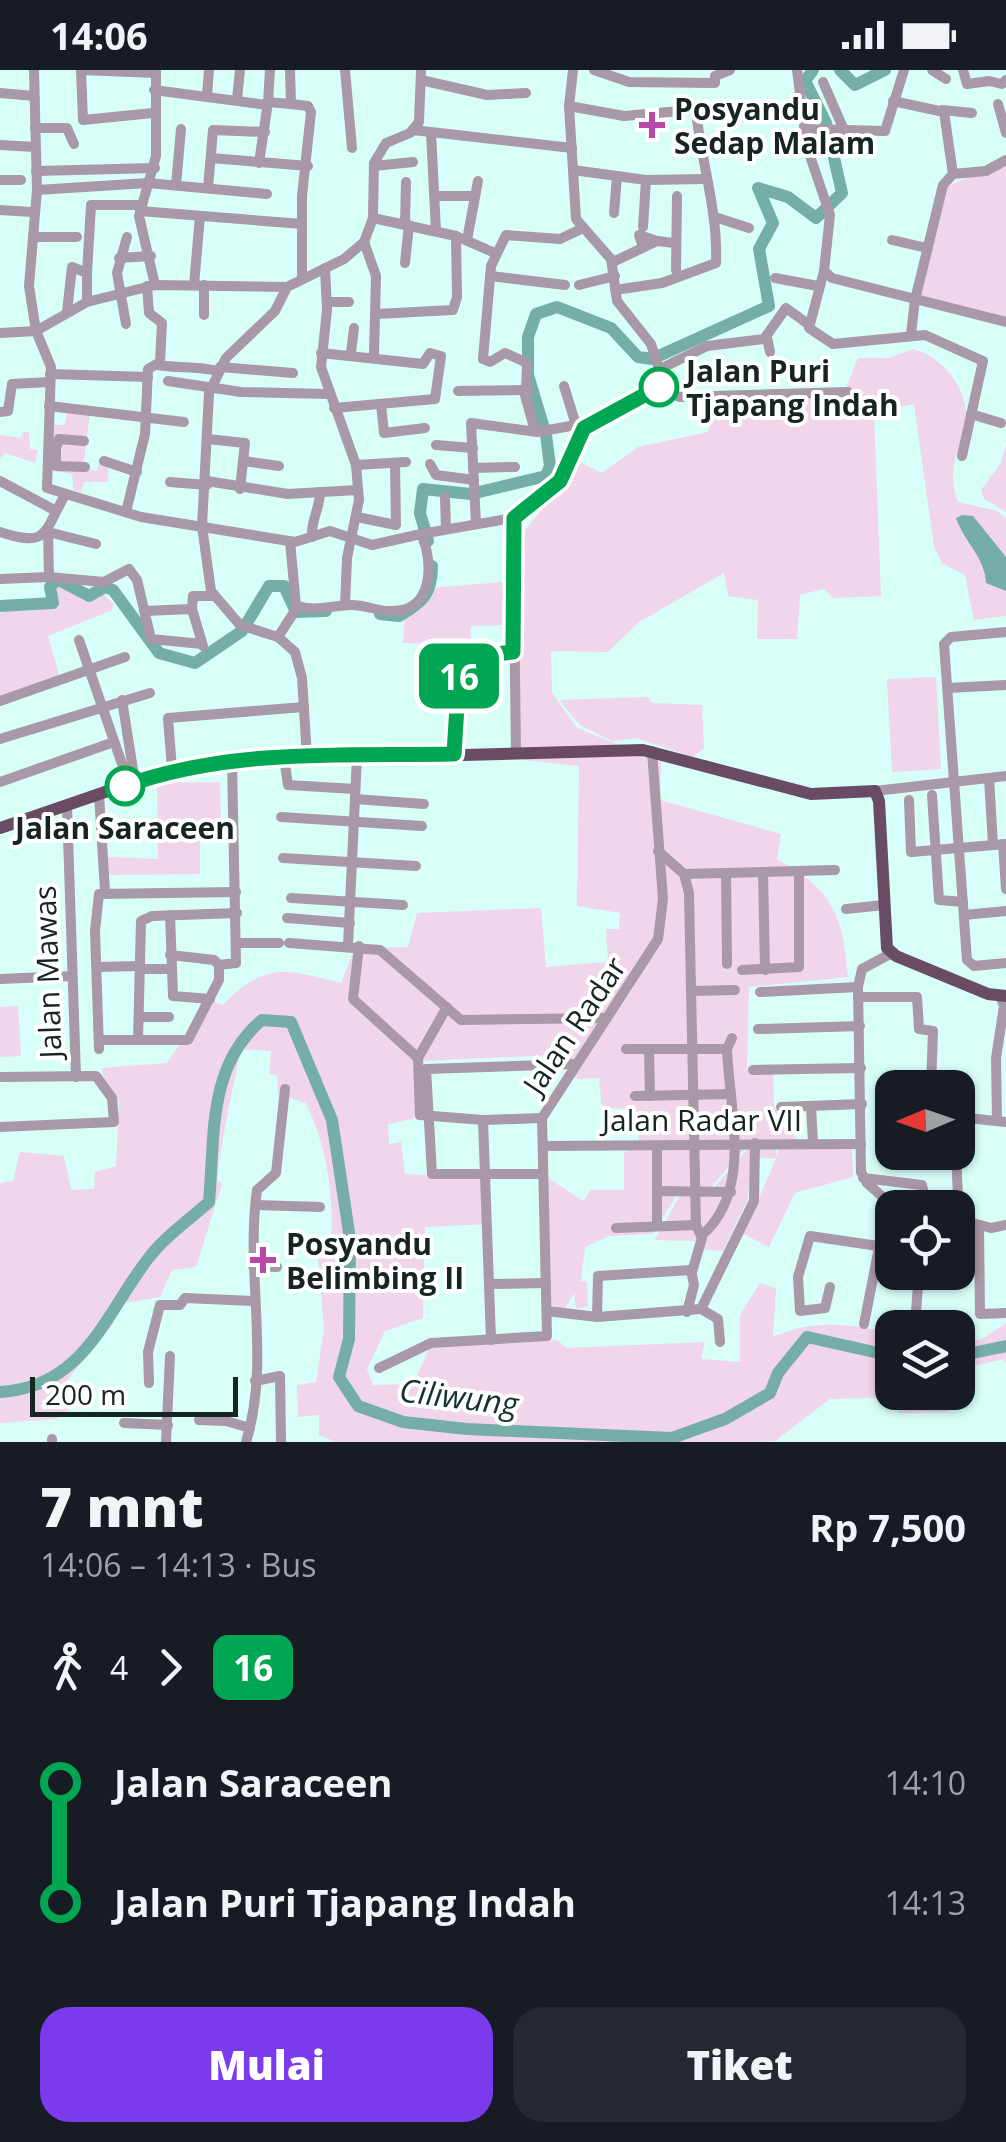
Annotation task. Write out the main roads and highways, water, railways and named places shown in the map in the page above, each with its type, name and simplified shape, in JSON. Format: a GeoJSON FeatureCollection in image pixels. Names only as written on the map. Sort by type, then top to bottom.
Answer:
{"type":"FeatureCollection","features":[{"type":"Feature","properties":{"kind":"main road"},"geometry":{"type":"LineString","coordinates":[[0,828],[172,769],[232,760],[652,750],[811,794],[874,791],[879,801],[886,942],[892,954],[1004,1001]]}},
{"type":"Feature","properties":{"kind":"water"},"geometry":{"type":"Polygon","coordinates":[[[973,516],[1006,557],[1006,591],[986,583],[982,565],[956,518],[973,516]]]}},
{"type":"Feature","properties":{"kind":"waterway"},"geometry":{"type":"LineString","coordinates":[[428,541],[420,513],[423,489],[471,494],[546,476],[550,466],[546,435],[528,375],[528,337],[536,314],[557,307],[611,328],[638,357],[652,359],[769,306],[759,249],[773,223],[758,188],[788,197],[816,218],[842,193],[826,123],[805,81],[813,70]]}},
{"type":"Feature","properties":{"kind":"waterway"},"geometry":{"type":"LineString","coordinates":[[840,70],[855,85],[885,70]]}},
{"type":"Feature","properties":{"kind":"waterway"},"geometry":{"type":"LineString","coordinates":[[380,614],[399,616],[420,601],[428,590],[432,566]]}},
{"type":"Feature","properties":{"kind":"waterway"},"geometry":{"type":"LineString","coordinates":[[0,606],[53,603],[50,587],[57,579],[89,596],[105,587],[113,590],[159,653],[195,663],[242,631],[269,586],[284,586],[296,612],[326,611]]}},
{"type":"Feature","properties":{"kind":"waterway","name":"Ciliwung"},"geometry":{"type":"LineString","coordinates":[[0,1392],[28,1387],[72,1363],[89,1346],[153,1252],[209,1202],[214,1128],[223,1081],[244,1038],[262,1020],[291,1022],[332,1120],[350,1239],[349,1339],[339,1377],[358,1406],[403,1422],[467,1429],[672,1438],[725,1419],[770,1393],[778,1373],[807,1337],[875,1352]]}},
{"type":"Feature","properties":{"kind":"waterway","name":"Ciliwung"},"geometry":{"type":"LineString","coordinates":[[975,1352],[1006,1346]]}},
{"type":"Feature","properties":{"kind":"place","name":"Posyandu Sedap Malam"},"geometry":{"type":"Point","coordinates":[652,125]}},
{"type":"Feature","properties":{"kind":"place","name":"Jalan Puri Tjapang Indah"},"geometry":{"type":"Point","coordinates":[659,387]}},
{"type":"Feature","properties":{"kind":"place","name":"Jalan Saraceen"},"geometry":{"type":"Point","coordinates":[125,786]}},
{"type":"Feature","properties":{"kind":"place","name":"Posyandu Belimbing II"},"geometry":{"type":"Point","coordinates":[263,1260]}}]}
